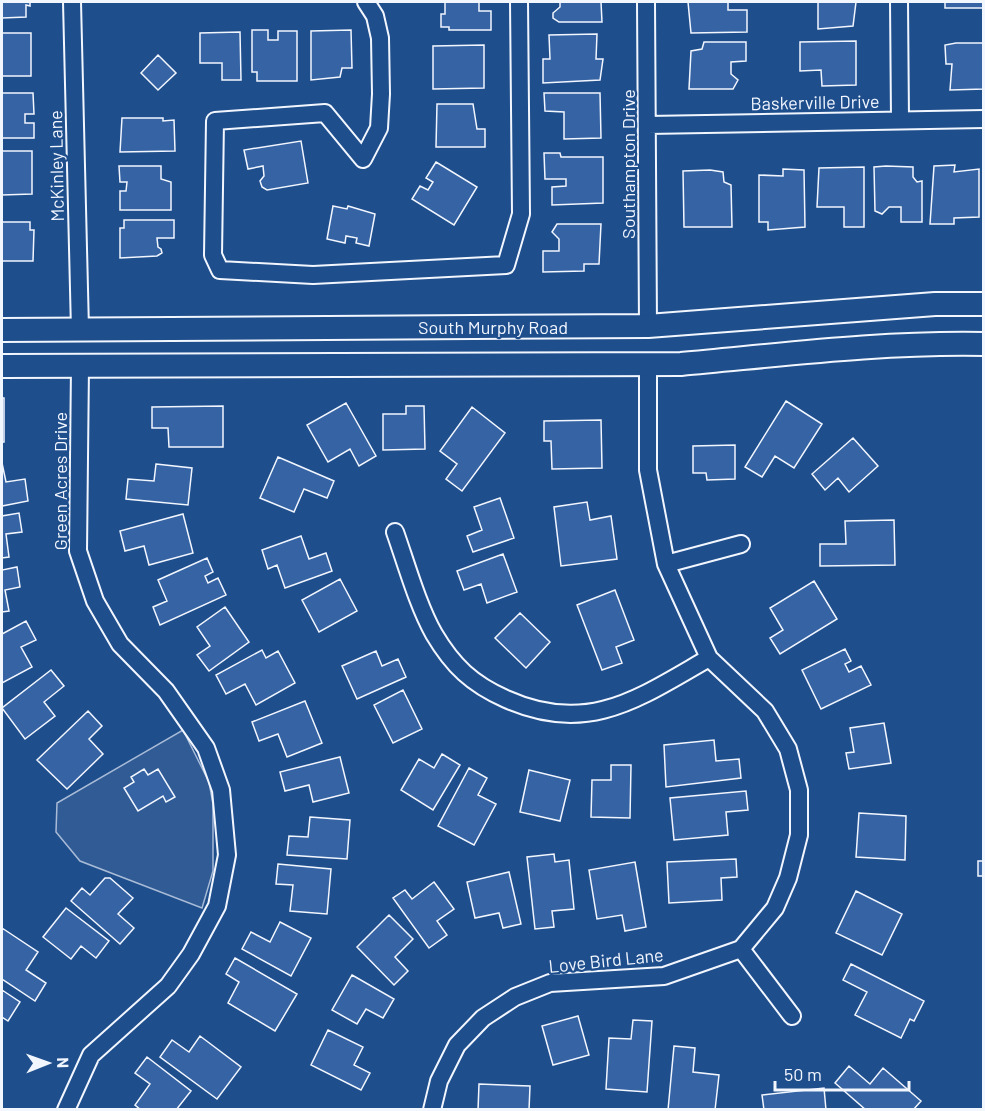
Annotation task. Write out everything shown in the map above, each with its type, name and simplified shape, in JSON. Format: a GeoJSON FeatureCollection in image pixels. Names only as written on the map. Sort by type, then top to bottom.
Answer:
{"type":"FeatureCollection","features":[{"type":"Feature","properties":{"kind":"main road","name":"South Murphy Road"},"geometry":{"type":"LineString","coordinates":[[2,330],[648,326],[934,304],[984,304]]}},
{"type":"Feature","properties":{"kind":"main road"},"geometry":{"type":"LineString","coordinates":[[648,326],[648,364]]}},
{"type":"Feature","properties":{"kind":"main road"},"geometry":{"type":"LineString","coordinates":[[80,330],[80,366]]}},
{"type":"Feature","properties":{"kind":"main road","name":"South Murphy Road"},"geometry":{"type":"LineString","coordinates":[[2,366],[681,364],[953,343],[984,344]]}},
{"type":"Feature","properties":{"kind":"street","name":"McKinley Lane"},"geometry":{"type":"LineString","coordinates":[[72,2],[80,330]]}},
{"type":"Feature","properties":{"kind":"street"},"geometry":{"type":"LineString","coordinates":[[366,2],[375,16],[380,38],[381,94],[379,128],[363,159],[325,113],[215,121],[213,255],[220,270],[312,275],[506,266],[521,214],[519,2]]}},
{"type":"Feature","properties":{"kind":"street","name":"Southampton Drive"},"geometry":{"type":"LineString","coordinates":[[646,2],[648,326]]}},
{"type":"Feature","properties":{"kind":"street"},"geometry":{"type":"LineString","coordinates":[[899,2],[900,120]]}},
{"type":"Feature","properties":{"kind":"street","name":"Baskerville Drive"},"geometry":{"type":"LineString","coordinates":[[648,125],[984,119]]}},
{"type":"Feature","properties":{"kind":"street"},"geometry":{"type":"LineString","coordinates":[[648,364],[648,470],[666,564],[709,658],[765,711],[788,749],[799,790],[800,835],[788,878],[775,908],[741,949],[792,1016]]}},
{"type":"Feature","properties":{"kind":"street","name":"Green Acres Drive"},"geometry":{"type":"LineString","coordinates":[[66,1110],[91,1055],[168,986],[191,954],[217,906],[227,855],[221,790],[206,748],[166,691],[120,644],[95,602],[78,551],[80,366]]}},
{"type":"Feature","properties":{"kind":"street"},"geometry":{"type":"LineString","coordinates":[[394,532],[433,632],[459,671],[486,690],[527,708],[568,716],[606,710],[646,694],[709,658]]}},
{"type":"Feature","properties":{"kind":"street"},"geometry":{"type":"LineString","coordinates":[[666,564],[741,544]]}},
{"type":"Feature","properties":{"kind":"street","name":"Love Bird Lane"},"geometry":{"type":"LineString","coordinates":[[432,1110],[439,1081],[457,1045],[483,1018],[515,997],[550,983],[664,976],[741,949]]}},
{"type":"Feature","properties":{"kind":"shaded area"},"geometry":{"type":"Polygon","coordinates":[[[183,730],[209,782],[213,804],[213,871],[202,908],[80,861],[56,832],[57,803],[183,730]]]}},
{"type":"Feature","properties":{"kind":"building"},"geometry":{"type":"Polygon","coordinates":[[[2,2],[30,2],[30,6],[26,5],[26,17],[2,18],[2,2]]]}},
{"type":"Feature","properties":{"kind":"building"},"geometry":{"type":"Polygon","coordinates":[[[445,2],[479,2],[479,11],[491,11],[491,30],[449,30],[449,27],[441,27],[441,14],[445,14],[445,2]]]}},
{"type":"Feature","properties":{"kind":"building"},"geometry":{"type":"Polygon","coordinates":[[[560,2],[601,2],[602,22],[559,22],[553,18],[553,13],[560,7],[560,2]]]}},
{"type":"Feature","properties":{"kind":"building"},"geometry":{"type":"Polygon","coordinates":[[[688,2],[728,2],[728,10],[747,10],[747,32],[691,33],[688,2]]]}},
{"type":"Feature","properties":{"kind":"building"},"geometry":{"type":"Polygon","coordinates":[[[818,2],[856,2],[853,26],[818,29],[818,2]]]}},
{"type":"Feature","properties":{"kind":"building"},"geometry":{"type":"Polygon","coordinates":[[[945,2],[984,2],[984,8],[945,8],[945,2]]]}},
{"type":"Feature","properties":{"kind":"building"},"geometry":{"type":"Polygon","coordinates":[[[252,30],[268,30],[268,40],[278,40],[278,31],[297,31],[297,81],[257,81],[257,72],[252,72],[252,30]]]}},
{"type":"Feature","properties":{"kind":"building"},"geometry":{"type":"Polygon","coordinates":[[[351,30],[352,68],[342,68],[340,77],[311,80],[311,31],[351,30]]]}},
{"type":"Feature","properties":{"kind":"building"},"geometry":{"type":"Polygon","coordinates":[[[240,32],[241,80],[222,80],[222,63],[200,63],[200,33],[240,32]]]}},
{"type":"Feature","properties":{"kind":"building"},"geometry":{"type":"Polygon","coordinates":[[[2,33],[31,33],[31,76],[2,76],[2,33]]]}},
{"type":"Feature","properties":{"kind":"building"},"geometry":{"type":"Polygon","coordinates":[[[597,34],[596,59],[603,59],[600,80],[543,83],[543,59],[550,59],[549,35],[597,34]]]}},
{"type":"Feature","properties":{"kind":"building"},"geometry":{"type":"Polygon","coordinates":[[[856,41],[856,85],[822,86],[821,70],[800,71],[800,42],[856,41]]]}},
{"type":"Feature","properties":{"kind":"building"},"geometry":{"type":"Polygon","coordinates":[[[704,42],[746,42],[746,61],[731,62],[731,74],[738,80],[733,89],[689,89],[691,51],[702,49],[704,42]]]}},
{"type":"Feature","properties":{"kind":"building"},"geometry":{"type":"Polygon","coordinates":[[[984,43],[984,89],[950,90],[952,64],[946,64],[945,45],[984,43]]]}},
{"type":"Feature","properties":{"kind":"building"},"geometry":{"type":"Polygon","coordinates":[[[484,45],[484,88],[433,89],[433,46],[484,45]]]}},
{"type":"Feature","properties":{"kind":"building"},"geometry":{"type":"Polygon","coordinates":[[[158,55],[176,73],[158,90],[141,73],[158,55]]]}},
{"type":"Feature","properties":{"kind":"building"},"geometry":{"type":"Polygon","coordinates":[[[2,93],[33,93],[34,114],[25,114],[25,123],[34,123],[34,138],[2,138],[2,93]]]}},
{"type":"Feature","properties":{"kind":"building"},"geometry":{"type":"Polygon","coordinates":[[[544,93],[600,93],[601,138],[564,139],[564,112],[545,111],[544,93]]]}},
{"type":"Feature","properties":{"kind":"building"},"geometry":{"type":"Polygon","coordinates":[[[437,104],[473,104],[477,129],[485,129],[485,147],[436,147],[437,104]]]}},
{"type":"Feature","properties":{"kind":"building"},"geometry":{"type":"Polygon","coordinates":[[[122,118],[174,120],[175,151],[120,152],[122,118]]]}},
{"type":"Feature","properties":{"kind":"building"},"geometry":{"type":"Polygon","coordinates":[[[301,141],[308,183],[267,190],[262,187],[260,181],[264,176],[263,166],[248,169],[244,150],[301,141]]]}},
{"type":"Feature","properties":{"kind":"building"},"geometry":{"type":"Polygon","coordinates":[[[2,151],[32,151],[32,194],[2,195],[2,151]]]}},
{"type":"Feature","properties":{"kind":"building"},"geometry":{"type":"Polygon","coordinates":[[[544,153],[560,153],[561,157],[603,157],[603,203],[552,205],[552,187],[566,186],[566,179],[545,179],[544,153]]]}},
{"type":"Feature","properties":{"kind":"building"},"geometry":{"type":"Polygon","coordinates":[[[436,162],[477,187],[454,225],[412,199],[420,186],[428,190],[433,182],[426,178],[436,162]]]}},
{"type":"Feature","properties":{"kind":"building"},"geometry":{"type":"Polygon","coordinates":[[[955,165],[954,172],[979,169],[979,217],[954,218],[954,224],[930,224],[934,166],[955,165]]]}},
{"type":"Feature","properties":{"kind":"building"},"geometry":{"type":"Polygon","coordinates":[[[119,166],[161,166],[161,179],[171,182],[171,210],[120,210],[120,191],[126,191],[127,182],[120,182],[119,166]]]}},
{"type":"Feature","properties":{"kind":"building"},"geometry":{"type":"Polygon","coordinates":[[[864,167],[864,227],[844,227],[844,207],[817,207],[819,168],[864,167]]]}},
{"type":"Feature","properties":{"kind":"building"},"geometry":{"type":"Polygon","coordinates":[[[874,167],[913,167],[913,177],[917,182],[922,181],[922,222],[901,222],[901,207],[889,207],[882,214],[875,211],[874,167]]]}},
{"type":"Feature","properties":{"kind":"building"},"geometry":{"type":"Polygon","coordinates":[[[783,169],[804,170],[805,227],[768,230],[768,222],[759,222],[759,175],[783,176],[783,169]]]}},
{"type":"Feature","properties":{"kind":"building"},"geometry":{"type":"Polygon","coordinates":[[[683,171],[723,172],[724,182],[731,185],[732,227],[684,227],[683,171]]]}},
{"type":"Feature","properties":{"kind":"building"},"geometry":{"type":"Polygon","coordinates":[[[333,206],[347,209],[348,206],[375,214],[369,246],[356,243],[357,238],[346,236],[345,243],[327,239],[333,206]]]}},
{"type":"Feature","properties":{"kind":"building"},"geometry":{"type":"Polygon","coordinates":[[[124,220],[174,220],[174,238],[157,238],[158,247],[162,253],[157,256],[120,258],[120,228],[124,228],[124,220]]]}},
{"type":"Feature","properties":{"kind":"building"},"geometry":{"type":"Polygon","coordinates":[[[2,222],[30,222],[30,230],[34,230],[33,261],[2,261],[2,222]]]}},
{"type":"Feature","properties":{"kind":"building"},"geometry":{"type":"Polygon","coordinates":[[[557,224],[601,224],[599,264],[584,264],[584,271],[543,272],[543,251],[559,251],[559,239],[552,232],[557,224]]]}},
{"type":"Feature","properties":{"kind":"building"},"geometry":{"type":"Polygon","coordinates":[[[2,398],[4,398],[4,442],[2,442],[2,398]]]}},
{"type":"Feature","properties":{"kind":"building"},"geometry":{"type":"Polygon","coordinates":[[[786,401],[822,424],[794,468],[775,456],[762,477],[745,467],[786,401]]]}},
{"type":"Feature","properties":{"kind":"building"},"geometry":{"type":"Polygon","coordinates":[[[346,403],[376,456],[359,466],[350,449],[328,462],[307,425],[346,403]]]}},
{"type":"Feature","properties":{"kind":"building"},"geometry":{"type":"Polygon","coordinates":[[[223,406],[223,447],[169,447],[168,428],[152,428],[152,407],[223,406]]]}},
{"type":"Feature","properties":{"kind":"building"},"geometry":{"type":"Polygon","coordinates":[[[406,406],[424,406],[425,449],[383,450],[383,414],[406,414],[406,406]]]}},
{"type":"Feature","properties":{"kind":"building"},"geometry":{"type":"Polygon","coordinates":[[[472,407],[505,433],[462,491],[446,479],[457,464],[440,451],[472,407]]]}},
{"type":"Feature","properties":{"kind":"building"},"geometry":{"type":"Polygon","coordinates":[[[601,420],[602,468],[552,469],[551,441],[544,441],[544,421],[601,420]]]}},
{"type":"Feature","properties":{"kind":"building"},"geometry":{"type":"Polygon","coordinates":[[[853,438],[878,466],[849,492],[838,478],[825,490],[812,474],[853,438]]]}},
{"type":"Feature","properties":{"kind":"building"},"geometry":{"type":"Polygon","coordinates":[[[735,445],[735,479],[707,480],[706,473],[693,473],[693,446],[735,445]]]}},
{"type":"Feature","properties":{"kind":"building"},"geometry":{"type":"Polygon","coordinates":[[[278,457],[334,481],[327,498],[304,489],[294,512],[260,498],[278,457]]]}},
{"type":"Feature","properties":{"kind":"building"},"geometry":{"type":"Polygon","coordinates":[[[2,463],[6,482],[25,479],[28,501],[2,506],[2,463]]]}},
{"type":"Feature","properties":{"kind":"building"},"geometry":{"type":"Polygon","coordinates":[[[156,464],[192,468],[188,505],[126,499],[128,479],[154,481],[156,464]]]}},
{"type":"Feature","properties":{"kind":"building"},"geometry":{"type":"Polygon","coordinates":[[[500,498],[514,538],[473,552],[467,536],[482,530],[474,507],[500,498]]]}},
{"type":"Feature","properties":{"kind":"building"},"geometry":{"type":"Polygon","coordinates":[[[587,502],[590,520],[611,516],[617,559],[561,566],[554,507],[587,502]]]}},
{"type":"Feature","properties":{"kind":"building"},"geometry":{"type":"Polygon","coordinates":[[[19,513],[22,532],[6,534],[9,557],[2,558],[2,516],[19,513]]]}},
{"type":"Feature","properties":{"kind":"building"},"geometry":{"type":"Polygon","coordinates":[[[183,514],[193,553],[149,565],[144,546],[125,551],[120,531],[183,514]]]}},
{"type":"Feature","properties":{"kind":"building"},"geometry":{"type":"Polygon","coordinates":[[[894,520],[895,565],[820,566],[820,544],[846,544],[845,521],[894,520]]]}},
{"type":"Feature","properties":{"kind":"building"},"geometry":{"type":"Polygon","coordinates":[[[301,536],[309,559],[326,553],[332,571],[285,588],[277,565],[268,569],[262,550],[301,536]]]}},
{"type":"Feature","properties":{"kind":"building"},"geometry":{"type":"Polygon","coordinates":[[[503,554],[517,592],[487,603],[481,584],[464,590],[457,571],[503,554]]]}},
{"type":"Feature","properties":{"kind":"building"},"geometry":{"type":"Polygon","coordinates":[[[207,558],[213,572],[205,576],[208,583],[218,578],[226,595],[160,625],[153,607],[167,601],[158,580],[207,558]]]}},
{"type":"Feature","properties":{"kind":"building"},"geometry":{"type":"Polygon","coordinates":[[[17,567],[20,587],[5,590],[9,611],[2,612],[2,570],[17,567]]]}},
{"type":"Feature","properties":{"kind":"building"},"geometry":{"type":"Polygon","coordinates":[[[340,579],[357,611],[319,632],[302,600],[340,579]]]}},
{"type":"Feature","properties":{"kind":"building"},"geometry":{"type":"Polygon","coordinates":[[[814,581],[837,619],[780,654],[770,638],[783,630],[770,608],[814,581]]]}},
{"type":"Feature","properties":{"kind":"building"},"geometry":{"type":"Polygon","coordinates":[[[615,590],[634,640],[616,647],[622,663],[602,670],[577,605],[615,590]]]}},
{"type":"Feature","properties":{"kind":"building"},"geometry":{"type":"Polygon","coordinates":[[[225,607],[249,642],[209,671],[197,655],[210,646],[197,627],[225,607]]]}},
{"type":"Feature","properties":{"kind":"building"},"geometry":{"type":"Polygon","coordinates":[[[520,613],[550,642],[526,668],[495,638],[520,613]]]}},
{"type":"Feature","properties":{"kind":"building"},"geometry":{"type":"Polygon","coordinates":[[[26,621],[36,640],[21,647],[32,667],[2,683],[2,634],[26,621]]]}},
{"type":"Feature","properties":{"kind":"building"},"geometry":{"type":"Polygon","coordinates":[[[845,649],[851,661],[845,664],[849,672],[861,666],[871,685],[821,709],[802,670],[845,649]]]}},
{"type":"Feature","properties":{"kind":"building"},"geometry":{"type":"Polygon","coordinates":[[[262,650],[266,658],[278,651],[295,683],[256,705],[245,684],[226,694],[216,675],[262,650]]]}},
{"type":"Feature","properties":{"kind":"building"},"geometry":{"type":"Polygon","coordinates":[[[376,651],[382,666],[398,659],[406,677],[357,699],[342,666],[376,651]]]}},
{"type":"Feature","properties":{"kind":"building"},"geometry":{"type":"Polygon","coordinates":[[[51,670],[64,686],[44,702],[55,716],[25,739],[2,708],[51,670]]]}},
{"type":"Feature","properties":{"kind":"building"},"geometry":{"type":"Polygon","coordinates":[[[403,690],[422,729],[393,743],[374,705],[403,690]]]}},
{"type":"Feature","properties":{"kind":"building"},"geometry":{"type":"Polygon","coordinates":[[[305,701],[322,743],[287,757],[278,734],[259,741],[252,722],[305,701]]]}},
{"type":"Feature","properties":{"kind":"building"},"geometry":{"type":"Polygon","coordinates":[[[88,711],[102,726],[89,739],[103,754],[67,789],[37,760],[88,711]]]}},
{"type":"Feature","properties":{"kind":"building"},"geometry":{"type":"Polygon","coordinates":[[[884,723],[891,763],[849,769],[846,753],[854,752],[850,728],[884,723]]]}},
{"type":"Feature","properties":{"kind":"building"},"geometry":{"type":"Polygon","coordinates":[[[714,740],[716,761],[739,759],[741,778],[666,787],[664,745],[714,740]]]}},
{"type":"Feature","properties":{"kind":"building"},"geometry":{"type":"Polygon","coordinates":[[[442,754],[460,765],[433,810],[401,790],[419,759],[434,768],[442,754]]]}},
{"type":"Feature","properties":{"kind":"building"},"geometry":{"type":"Polygon","coordinates":[[[340,757],[349,793],[313,802],[309,785],[285,791],[280,772],[340,757]]]}},
{"type":"Feature","properties":{"kind":"building"},"geometry":{"type":"Polygon","coordinates":[[[611,765],[631,765],[630,818],[591,817],[592,780],[611,780],[611,765]]]}},
{"type":"Feature","properties":{"kind":"building"},"geometry":{"type":"Polygon","coordinates":[[[469,768],[487,778],[478,795],[496,804],[474,845],[438,826],[469,768]]]}},
{"type":"Feature","properties":{"kind":"building"},"geometry":{"type":"Polygon","coordinates":[[[144,769],[148,775],[158,769],[175,797],[166,802],[163,796],[138,811],[124,788],[134,782],[131,777],[144,769]]]}},
{"type":"Feature","properties":{"kind":"building"},"geometry":{"type":"Polygon","coordinates":[[[529,770],[570,780],[560,821],[520,812],[529,770]]]}},
{"type":"Feature","properties":{"kind":"building"},"geometry":{"type":"Polygon","coordinates":[[[746,791],[748,810],[726,812],[728,835],[674,840],[670,798],[746,791]]]}},
{"type":"Feature","properties":{"kind":"building"},"geometry":{"type":"Polygon","coordinates":[[[859,813],[906,816],[905,860],[856,857],[859,813]]]}},
{"type":"Feature","properties":{"kind":"building"},"geometry":{"type":"Polygon","coordinates":[[[310,817],[350,820],[347,859],[287,855],[289,836],[308,837],[310,817]]]}},
{"type":"Feature","properties":{"kind":"building"},"geometry":{"type":"Polygon","coordinates":[[[554,854],[555,862],[569,860],[574,909],[552,911],[554,927],[535,929],[527,857],[554,854]]]}},
{"type":"Feature","properties":{"kind":"building"},"geometry":{"type":"Polygon","coordinates":[[[736,859],[737,877],[721,878],[722,900],[669,903],[667,862],[736,859]]]}},
{"type":"Feature","properties":{"kind":"building"},"geometry":{"type":"Polygon","coordinates":[[[978,861],[984,861],[984,876],[978,876],[978,861]]]}},
{"type":"Feature","properties":{"kind":"building"},"geometry":{"type":"Polygon","coordinates":[[[635,862],[646,927],[625,931],[622,915],[597,919],[589,870],[635,862]]]}},
{"type":"Feature","properties":{"kind":"building"},"geometry":{"type":"Polygon","coordinates":[[[278,864],[331,869],[327,914],[290,911],[293,885],[276,884],[278,864]]]}},
{"type":"Feature","properties":{"kind":"building"},"geometry":{"type":"Polygon","coordinates":[[[509,872],[521,924],[503,928],[499,913],[475,918],[467,882],[509,872]]]}},
{"type":"Feature","properties":{"kind":"building"},"geometry":{"type":"Polygon","coordinates":[[[105,878],[110,878],[133,898],[118,914],[134,928],[120,944],[71,901],[82,888],[90,895],[105,878]]]}},
{"type":"Feature","properties":{"kind":"building"},"geometry":{"type":"Polygon","coordinates":[[[434,882],[454,909],[437,921],[447,935],[429,948],[393,898],[405,890],[412,899],[434,882]]]}},
{"type":"Feature","properties":{"kind":"building"},"geometry":{"type":"Polygon","coordinates":[[[856,891],[902,914],[882,955],[836,933],[856,891]]]}},
{"type":"Feature","properties":{"kind":"building"},"geometry":{"type":"Polygon","coordinates":[[[66,908],[109,941],[96,958],[81,946],[71,959],[43,937],[66,908]]]}},
{"type":"Feature","properties":{"kind":"building"},"geometry":{"type":"Polygon","coordinates":[[[389,915],[413,939],[395,957],[408,971],[394,985],[357,947],[389,915]]]}},
{"type":"Feature","properties":{"kind":"building"},"geometry":{"type":"Polygon","coordinates":[[[280,922],[311,938],[291,976],[242,949],[251,932],[270,942],[280,922]]]}},
{"type":"Feature","properties":{"kind":"building"},"geometry":{"type":"Polygon","coordinates":[[[2,928],[38,952],[26,970],[46,983],[35,1001],[2,979],[2,928]]]}},
{"type":"Feature","properties":{"kind":"building"},"geometry":{"type":"Polygon","coordinates":[[[235,958],[297,994],[275,1031],[228,1003],[239,982],[226,974],[235,958]]]}},
{"type":"Feature","properties":{"kind":"building"},"geometry":{"type":"Polygon","coordinates":[[[851,964],[924,1001],[914,1021],[910,1019],[901,1038],[855,1015],[867,992],[843,980],[851,964]]]}},
{"type":"Feature","properties":{"kind":"building"},"geometry":{"type":"Polygon","coordinates":[[[352,975],[394,999],[383,1018],[366,1009],[357,1024],[332,1010],[352,975]]]}},
{"type":"Feature","properties":{"kind":"building"},"geometry":{"type":"Polygon","coordinates":[[[2,990],[20,1002],[8,1021],[2,1017],[2,990]]]}},
{"type":"Feature","properties":{"kind":"building"},"geometry":{"type":"Polygon","coordinates":[[[578,1016],[589,1055],[553,1065],[542,1026],[578,1016]]]}},
{"type":"Feature","properties":{"kind":"building"},"geometry":{"type":"Polygon","coordinates":[[[633,1020],[652,1021],[647,1092],[606,1089],[609,1038],[631,1039],[633,1020]]]}},
{"type":"Feature","properties":{"kind":"building"},"geometry":{"type":"Polygon","coordinates":[[[328,1030],[363,1047],[354,1065],[370,1073],[361,1090],[311,1065],[328,1030]]]}},
{"type":"Feature","properties":{"kind":"building"},"geometry":{"type":"Polygon","coordinates":[[[200,1036],[241,1067],[217,1099],[160,1057],[172,1040],[189,1052],[200,1036]]]}},
{"type":"Feature","properties":{"kind":"building"},"geometry":{"type":"Polygon","coordinates":[[[674,1046],[695,1048],[693,1072],[719,1075],[715,1110],[668,1110],[674,1046]]]}},
{"type":"Feature","properties":{"kind":"building"},"geometry":{"type":"Polygon","coordinates":[[[147,1057],[191,1091],[176,1110],[141,1110],[135,1105],[150,1084],[135,1073],[147,1057]]]}},
{"type":"Feature","properties":{"kind":"building"},"geometry":{"type":"Polygon","coordinates":[[[849,1066],[870,1084],[883,1068],[921,1101],[913,1110],[866,1110],[835,1083],[849,1066]]]}},
{"type":"Feature","properties":{"kind":"building"},"geometry":{"type":"Polygon","coordinates":[[[479,1084],[530,1086],[529,1110],[478,1110],[479,1084]]]}},
{"type":"Feature","properties":{"kind":"building"},"geometry":{"type":"Polygon","coordinates":[[[824,1088],[826,1110],[764,1110],[762,1095],[824,1088]]]}}]}
